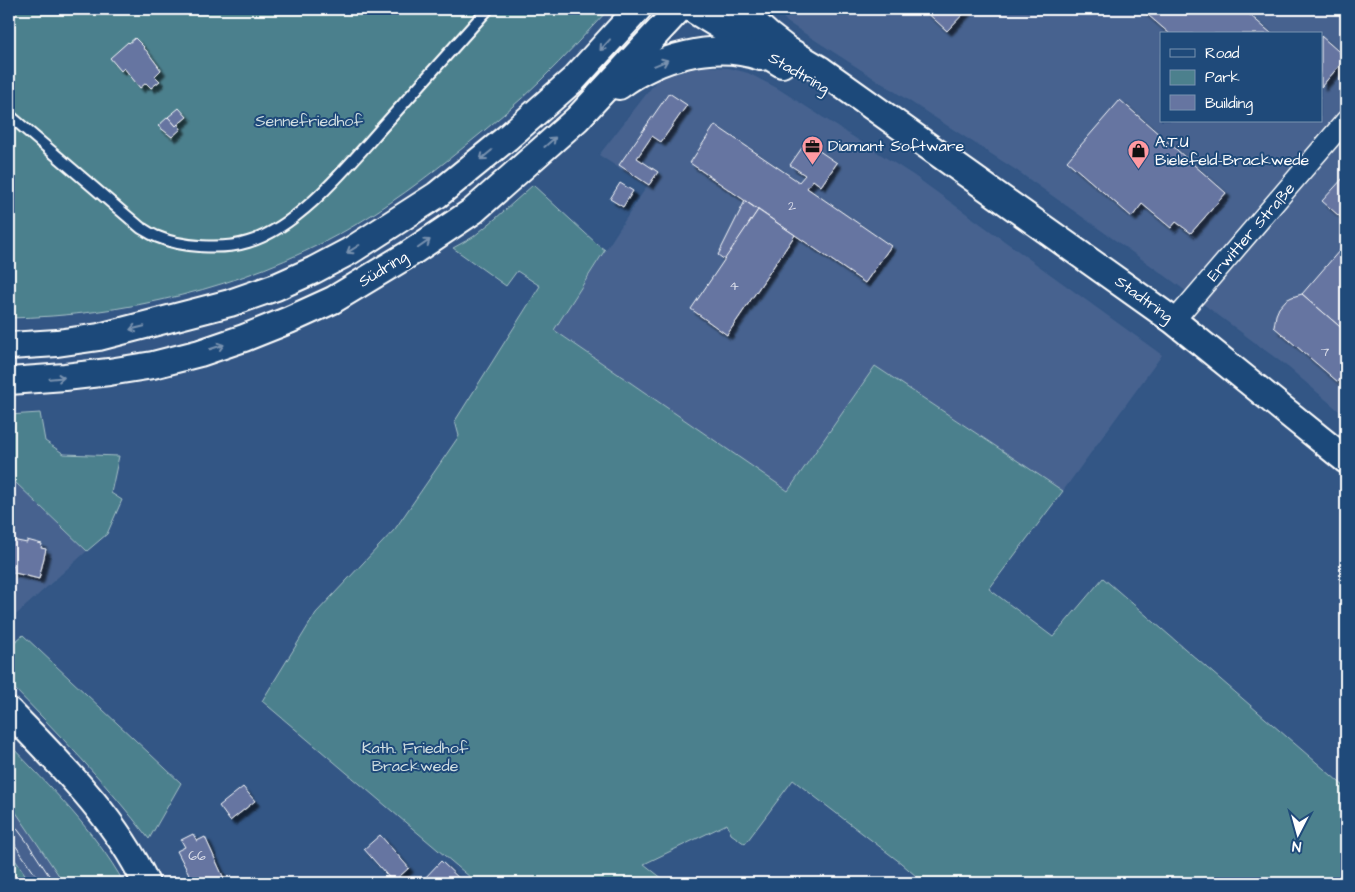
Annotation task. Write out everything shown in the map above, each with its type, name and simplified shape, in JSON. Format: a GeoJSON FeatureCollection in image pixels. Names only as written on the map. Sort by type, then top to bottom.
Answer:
{"type":"FeatureCollection","features":[{"type":"Feature","properties":{"kind":"main road","name":"Südring"},"geometry":{"type":"LineString","coordinates":[[9,346],[56,343],[99,337],[184,316],[276,287],[336,259],[437,195],[506,138],[574,79],[638,9]]}},
{"type":"Feature","properties":{"kind":"main road","name":"Südring"},"geometry":{"type":"LineString","coordinates":[[9,381],[109,372],[153,365],[244,338],[333,300],[410,254],[473,210],[577,119],[679,9]]}},
{"type":"Feature","properties":{"kind":"main road","name":"Stadtring"},"geometry":{"type":"LineString","coordinates":[[692,9],[784,65],[933,149]]}},
{"type":"Feature","properties":{"kind":"main road","name":"Stadtring"},"geometry":{"type":"LineString","coordinates":[[739,9],[789,51],[821,70],[1174,321],[1346,460]]}},
{"type":"Feature","properties":{"kind":"main road"},"geometry":{"type":"LineString","coordinates":[[577,119],[620,84],[647,69],[673,58],[704,52],[737,52],[784,65]]}},
{"type":"Feature","properties":{"kind":"main road"},"geometry":{"type":"LineString","coordinates":[[9,711],[67,770],[89,797],[128,849],[146,883]]}},
{"type":"Feature","properties":{"kind":"street","name":"Erwitter Straße"},"geometry":{"type":"LineString","coordinates":[[1174,321],[1346,120]]}},
{"type":"Feature","properties":{"kind":"lane"},"geometry":{"type":"LineString","coordinates":[[9,115],[147,232],[159,238],[205,247],[247,243],[265,235],[301,211],[340,174],[488,9]]}},
{"type":"Feature","properties":{"kind":"shaded area"},"geometry":{"type":"Polygon","coordinates":[[[776,9],[1346,9],[1346,417],[1289,368],[1167,277],[1016,170],[787,22],[776,9]]]}},
{"type":"Feature","properties":{"kind":"shaded area"},"geometry":{"type":"Polygon","coordinates":[[[702,66],[729,68],[748,73],[777,88],[913,175],[1162,355],[1063,491],[875,366],[788,491],[554,330],[647,186],[599,155],[658,79],[702,66]]]}},
{"type":"Feature","properties":{"kind":"shaded area"},"geometry":{"type":"Polygon","coordinates":[[[9,480],[15,482],[87,551],[9,621],[9,480]]]}},
{"type":"Feature","properties":{"kind":"shaded area"},"geometry":{"type":"Polygon","coordinates":[[[9,802],[64,883],[31,883],[9,851],[9,802]]]}},
{"type":"Feature","properties":{"kind":"green space","name":"Sennefriedhof"},"geometry":{"type":"Polygon","coordinates":[[[9,9],[609,9],[523,98],[450,159],[375,213],[343,232],[304,252],[264,269],[181,295],[139,305],[95,312],[9,318],[9,9]]]}},
{"type":"Feature","properties":{"kind":"green space","name":"Kath. Friedhof Brackwede"},"geometry":{"type":"Polygon","coordinates":[[[533,185],[605,250],[554,330],[788,491],[875,366],[1063,491],[989,589],[1053,637],[1103,578],[1346,788],[1346,883],[924,883],[901,863],[793,780],[745,844],[731,834],[727,824],[644,864],[668,883],[477,883],[262,701],[316,613],[395,529],[459,436],[455,421],[540,286],[517,271],[506,286],[453,248],[473,237],[533,185]]]}},
{"type":"Feature","properties":{"kind":"green space"},"geometry":{"type":"Polygon","coordinates":[[[40,413],[45,441],[64,454],[119,456],[111,493],[122,500],[107,534],[87,551],[15,482],[9,480],[9,415],[40,413]]]}},
{"type":"Feature","properties":{"kind":"green space"},"geometry":{"type":"Polygon","coordinates":[[[23,635],[181,783],[149,839],[99,778],[9,683],[9,647],[23,635]]]}},
{"type":"Feature","properties":{"kind":"green space"},"geometry":{"type":"Polygon","coordinates":[[[9,744],[56,793],[86,828],[100,845],[124,883],[64,883],[9,802],[9,744]]]}},
{"type":"Feature","properties":{"kind":"green space"},"geometry":{"type":"Polygon","coordinates":[[[9,851],[31,883],[9,883],[9,851]]]}},
{"type":"Feature","properties":{"kind":"building"},"geometry":{"type":"Polygon","coordinates":[[[923,9],[968,9],[947,31],[923,9]]]}},
{"type":"Feature","properties":{"kind":"building"},"geometry":{"type":"Polygon","coordinates":[[[1141,9],[1243,9],[1270,32],[1168,32],[1141,9]]]}},
{"type":"Feature","properties":{"kind":"building"},"geometry":{"type":"Polygon","coordinates":[[[1322,37],[1346,58],[1322,86],[1322,37]]]}},
{"type":"Feature","properties":{"kind":"building"},"geometry":{"type":"Polygon","coordinates":[[[135,38],[161,70],[155,76],[160,81],[151,88],[146,83],[140,88],[124,68],[121,71],[110,58],[135,38]]]}},
{"type":"Feature","properties":{"kind":"building"},"geometry":{"type":"Polygon","coordinates":[[[669,93],[687,105],[661,142],[652,136],[637,158],[658,172],[649,185],[619,165],[669,93]]]}},
{"type":"Feature","properties":{"kind":"building","name":"A.T.U Bielefeld-Brackwede"},"geometry":{"type":"Polygon","coordinates":[[[1120,100],[1226,193],[1191,233],[1176,222],[1171,228],[1142,204],[1132,217],[1067,161],[1120,100]]]}},
{"type":"Feature","properties":{"kind":"building"},"geometry":{"type":"Polygon","coordinates":[[[179,108],[187,117],[176,126],[168,117],[179,108]]]}},
{"type":"Feature","properties":{"kind":"building"},"geometry":{"type":"Polygon","coordinates":[[[168,117],[176,126],[178,124],[181,129],[172,137],[158,126],[168,117]]]}},
{"type":"Feature","properties":{"kind":"building"},"geometry":{"type":"Polygon","coordinates":[[[715,125],[799,182],[805,175],[790,165],[806,142],[837,163],[821,186],[813,180],[807,188],[891,246],[865,283],[690,163],[715,125]]]}},
{"type":"Feature","properties":{"kind":"building"},"geometry":{"type":"Polygon","coordinates":[[[1346,177],[1346,222],[1322,201],[1346,177]]]}},
{"type":"Feature","properties":{"kind":"building"},"geometry":{"type":"Polygon","coordinates":[[[620,183],[633,191],[623,207],[610,199],[620,183]]]}},
{"type":"Feature","properties":{"kind":"building"},"geometry":{"type":"Polygon","coordinates":[[[745,201],[758,210],[725,260],[718,255],[745,201]]]}},
{"type":"Feature","properties":{"kind":"building"},"geometry":{"type":"Polygon","coordinates":[[[758,210],[795,235],[727,335],[691,309],[758,210]]]}},
{"type":"Feature","properties":{"kind":"building"},"geometry":{"type":"Polygon","coordinates":[[[1346,243],[1346,332],[1302,294],[1346,243]]]}},
{"type":"Feature","properties":{"kind":"building"},"geometry":{"type":"Polygon","coordinates":[[[1302,294],[1346,332],[1346,372],[1338,382],[1274,327],[1279,308],[1286,300],[1302,294]]]}},
{"type":"Feature","properties":{"kind":"building"},"geometry":{"type":"Polygon","coordinates":[[[12,540],[27,543],[27,540],[42,544],[41,548],[46,549],[39,579],[11,572],[13,566],[9,565],[9,554],[12,540]]]}},
{"type":"Feature","properties":{"kind":"building"},"geometry":{"type":"Polygon","coordinates":[[[243,787],[255,801],[230,821],[219,806],[243,787]]]}},
{"type":"Feature","properties":{"kind":"building"},"geometry":{"type":"Polygon","coordinates":[[[193,834],[197,841],[205,837],[226,883],[195,883],[190,876],[177,851],[185,847],[181,840],[193,834]]]}},
{"type":"Feature","properties":{"kind":"building"},"geometry":{"type":"Polygon","coordinates":[[[380,835],[409,868],[393,882],[364,849],[380,835]]]}},
{"type":"Feature","properties":{"kind":"building"},"geometry":{"type":"Polygon","coordinates":[[[441,861],[464,883],[424,883],[422,881],[441,861]]]}},
{"type":"Feature","properties":{"kind":"tram line"},"geometry":{"type":"LineString","coordinates":[[9,818],[54,883]]}},
{"type":"Feature","properties":{"kind":"tram line"},"geometry":{"type":"LineString","coordinates":[[9,836],[41,883]]}},
{"type":"Feature","properties":{"kind":"place","name":"Diamant Software"},"geometry":{"type":"Point","coordinates":[812,165]}},
{"type":"Feature","properties":{"kind":"place","name":"A.T.U Bielefeld-Brackwede"},"geometry":{"type":"Point","coordinates":[1139,170]}}]}
